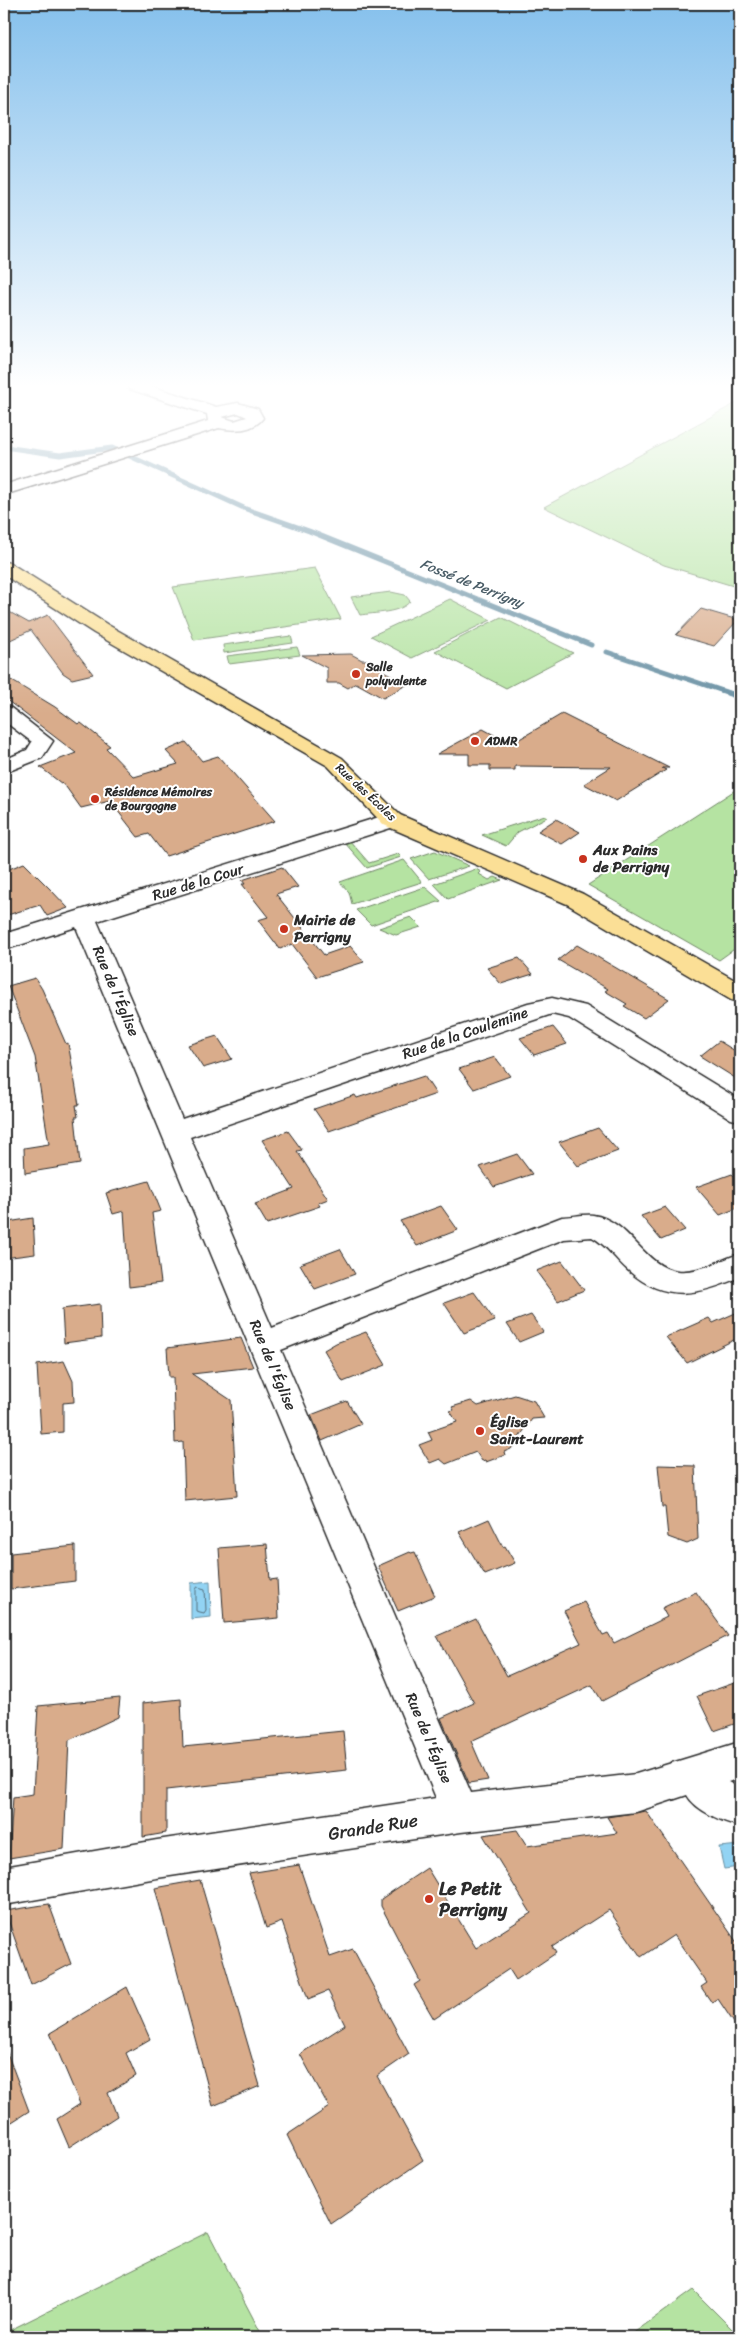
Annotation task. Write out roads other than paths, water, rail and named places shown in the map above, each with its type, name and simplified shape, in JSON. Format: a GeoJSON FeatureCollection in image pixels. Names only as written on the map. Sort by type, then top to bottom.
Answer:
{"type":"FeatureCollection","features":[{"type":"Feature","properties":{"kind":"main road","name":"Rue des Écoles"},"geometry":{"type":"LineString","coordinates":[[4,567],[101,629],[335,762],[392,820],[575,899],[740,994]]}},
{"type":"Feature","properties":{"kind":"street"},"geometry":{"type":"LineString","coordinates":[[4,712],[43,741],[35,754],[4,767]]}},
{"type":"Feature","properties":{"kind":"street","name":"Rue de la Cour"},"geometry":{"type":"LineString","coordinates":[[4,942],[392,820]]}},
{"type":"Feature","properties":{"kind":"street","name":"Rue de l'Église"},"geometry":{"type":"LineString","coordinates":[[84,917],[460,1813]]}},
{"type":"Feature","properties":{"kind":"street","name":"Rue de la Coulemine"},"geometry":{"type":"LineString","coordinates":[[174,1132],[528,1012],[552,1006],[577,1012],[740,1112]]}},
{"type":"Feature","properties":{"kind":"street"},"geometry":{"type":"LineString","coordinates":[[264,1344],[562,1228],[594,1226],[614,1236],[636,1261],[659,1278],[688,1284],[708,1280],[740,1265]]}},
{"type":"Feature","properties":{"kind":"street","name":"Grande Rue"},"geometry":{"type":"LineString","coordinates":[[4,1886],[157,1859],[460,1813],[636,1792],[740,1760]]}},
{"type":"Feature","properties":{"kind":"street"},"geometry":{"type":"LineString","coordinates":[[695,1774],[704,1789],[731,1805],[740,1807]]}},
{"type":"Feature","properties":{"kind":"water"},"geometry":{"type":"Polygon","coordinates":[[[210,1581],[211,1617],[191,1619],[191,1583],[210,1581]]]}},
{"type":"Feature","properties":{"kind":"water"},"geometry":{"type":"Polygon","coordinates":[[[740,1845],[740,1867],[724,1869],[719,1847],[740,1845]]]}},
{"type":"Feature","properties":{"kind":"waterway","name":"Fossé de Perrigny"},"geometry":{"type":"LineString","coordinates":[[216,495],[246,509],[309,531],[591,645]]}},
{"type":"Feature","properties":{"kind":"waterway","name":"Fossé de Perrigny"},"geometry":{"type":"LineString","coordinates":[[607,652],[732,694]]}},
{"type":"Feature","properties":{"kind":"waterway","name":"Fossé de Perrigny"},"geometry":{"type":"LineString","coordinates":[[728,693],[740,697]]}},
{"type":"Feature","properties":{"kind":"place","name":"Salle polyvalente"},"geometry":{"type":"Point","coordinates":[356,674]}},
{"type":"Feature","properties":{"kind":"place","name":"ADMR"},"geometry":{"type":"Point","coordinates":[475,741]}},
{"type":"Feature","properties":{"kind":"place","name":"Résidence Mémoires de Bourgogne"},"geometry":{"type":"Point","coordinates":[95,799]}},
{"type":"Feature","properties":{"kind":"place","name":"Aux Pains de Perrigny"},"geometry":{"type":"Point","coordinates":[583,859]}},
{"type":"Feature","properties":{"kind":"place","name":"Mairie de Perrigny"},"geometry":{"type":"Point","coordinates":[284,929]}},
{"type":"Feature","properties":{"kind":"place","name":"Église Saint-Laurent"},"geometry":{"type":"Point","coordinates":[480,1431]}},
{"type":"Feature","properties":{"kind":"place","name":"Le Petit Perrigny"},"geometry":{"type":"Point","coordinates":[429,1899]}}]}
